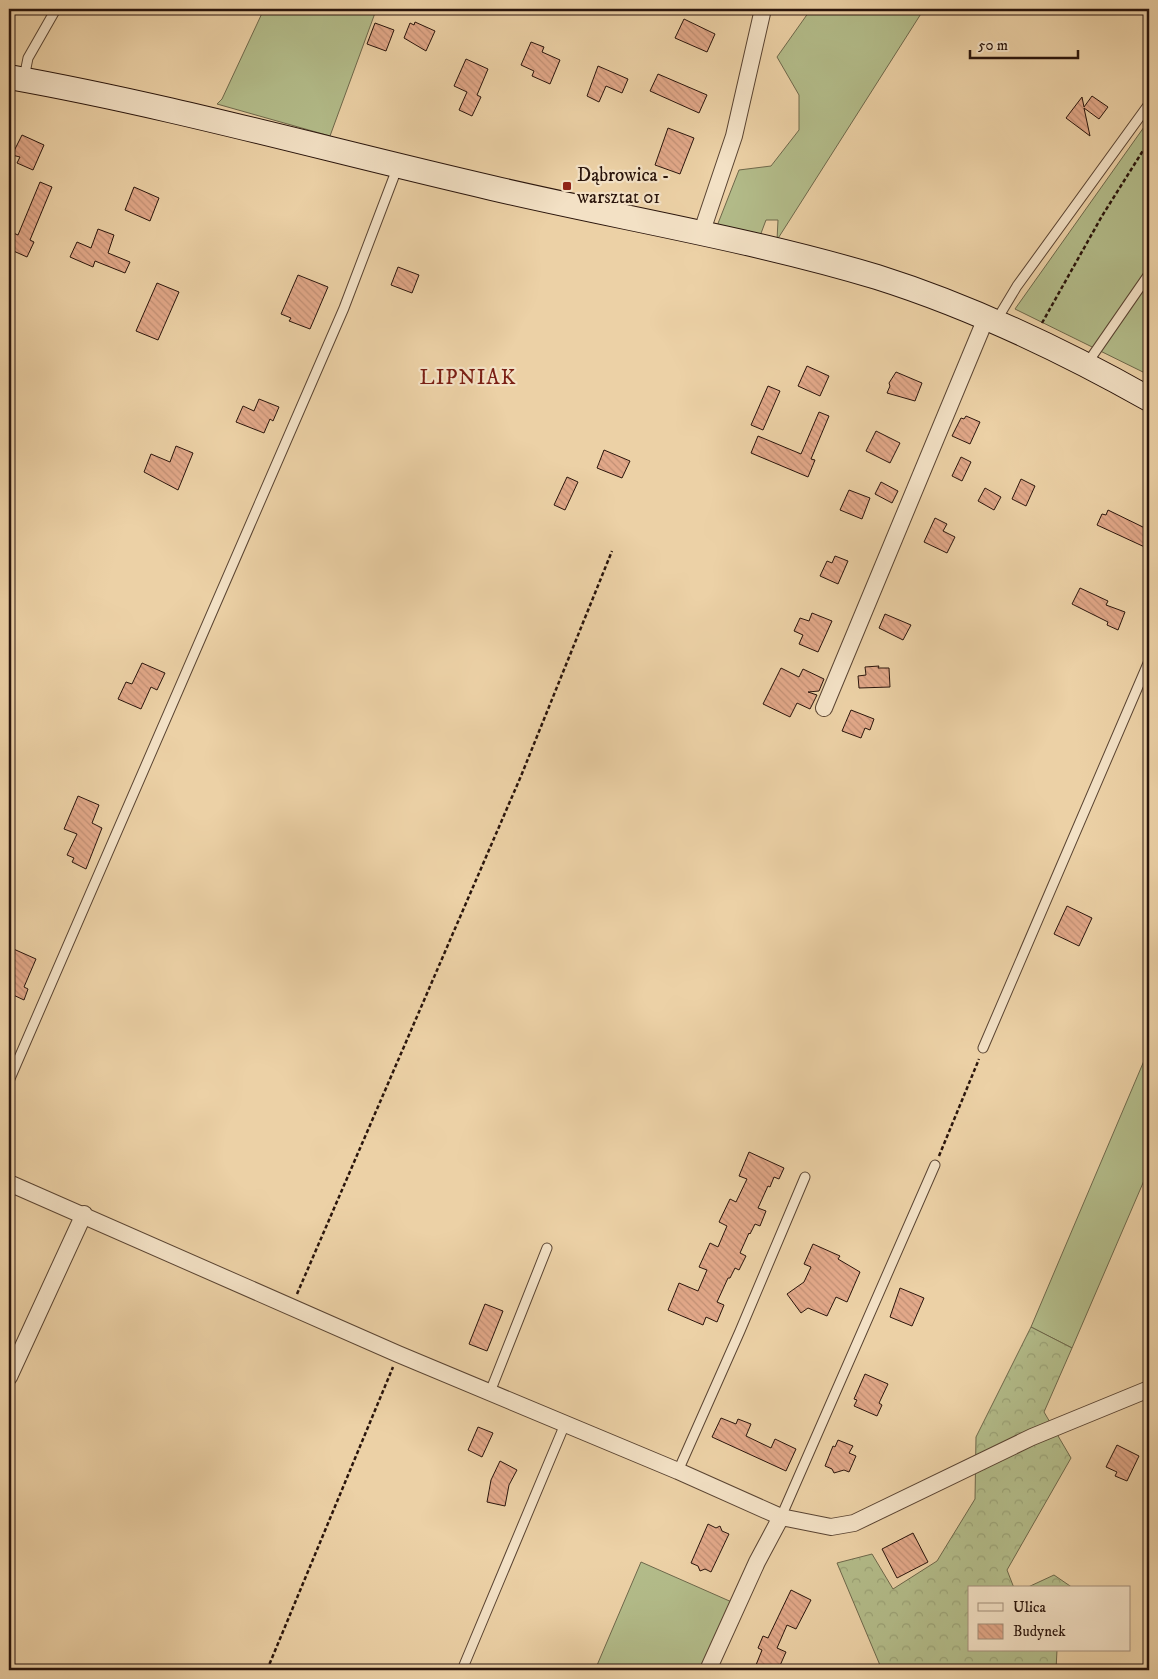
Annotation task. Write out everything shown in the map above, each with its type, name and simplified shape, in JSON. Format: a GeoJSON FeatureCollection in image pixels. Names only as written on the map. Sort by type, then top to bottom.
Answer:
{"type":"FeatureCollection","features":[{"type":"Feature","properties":{"kind":"street"},"geometry":{"type":"LineString","coordinates":[[701,234],[734,136],[763,9]]}},
{"type":"Feature","properties":{"kind":"street"},"geometry":{"type":"LineString","coordinates":[[16,79],[190,115],[398,166],[701,234],[867,275],[938,298],[991,320],[1086,365],[1149,398]]}},
{"type":"Feature","properties":{"kind":"street"},"geometry":{"type":"LineString","coordinates":[[824,708],[991,320]]}},
{"type":"Feature","properties":{"kind":"street"},"geometry":{"type":"LineString","coordinates":[[9,1183],[84,1214],[398,1354],[678,1470],[781,1517],[831,1527],[854,1523],[1032,1438],[1149,1389]]}},
{"type":"Feature","properties":{"kind":"street"},"geometry":{"type":"LineString","coordinates":[[9,1377],[84,1214]]}},
{"type":"Feature","properties":{"kind":"street"},"geometry":{"type":"LineString","coordinates":[[708,1670],[757,1562],[781,1517]]}},
{"type":"Feature","properties":{"kind":"lane"},"geometry":{"type":"LineString","coordinates":[[16,79],[56,9]]}},
{"type":"Feature","properties":{"kind":"lane"},"geometry":{"type":"LineString","coordinates":[[991,320],[1149,104]]}},
{"type":"Feature","properties":{"kind":"lane"},"geometry":{"type":"LineString","coordinates":[[9,1081],[344,308],[398,166]]}},
{"type":"Feature","properties":{"kind":"lane"},"geometry":{"type":"LineString","coordinates":[[1086,365],[1149,274]]}},
{"type":"Feature","properties":{"kind":"lane"},"geometry":{"type":"LineString","coordinates":[[984,1048],[1149,660]]}},
{"type":"Feature","properties":{"kind":"lane"},"geometry":{"type":"LineString","coordinates":[[781,1517],[935,1165]]}},
{"type":"Feature","properties":{"kind":"lane"},"geometry":{"type":"LineString","coordinates":[[678,1470],[740,1331],[805,1176]]}},
{"type":"Feature","properties":{"kind":"lane"},"geometry":{"type":"LineString","coordinates":[[490,1392],[547,1248]]}},
{"type":"Feature","properties":{"kind":"lane"},"geometry":{"type":"LineString","coordinates":[[462,1670],[565,1424]]}},
{"type":"Feature","properties":{"kind":"path"},"geometry":{"type":"LineString","coordinates":[[1032,339],[1102,216],[1149,141]]}},
{"type":"Feature","properties":{"kind":"path"},"geometry":{"type":"LineString","coordinates":[[292,1306],[521,776],[612,552]]}},
{"type":"Feature","properties":{"kind":"path"},"geometry":{"type":"LineString","coordinates":[[935,1165],[984,1048]]}},
{"type":"Feature","properties":{"kind":"path"},"geometry":{"type":"LineString","coordinates":[[267,1670],[398,1354]]}},
{"type":"Feature","properties":{"kind":"green space"},"geometry":{"type":"Polygon","coordinates":[[[264,9],[363,9],[375,13],[330,136],[217,104],[222,99],[264,9]]]}},
{"type":"Feature","properties":{"kind":"green space"},"geometry":{"type":"Polygon","coordinates":[[[811,9],[924,9],[777,240],[778,220],[766,220],[760,236],[717,226],[739,170],[771,166],[799,130],[799,95],[777,57],[811,9]]]}},
{"type":"Feature","properties":{"kind":"green space"},"geometry":{"type":"Polygon","coordinates":[[[1149,120],[1149,375],[1015,309],[1149,120]]]}},
{"type":"Feature","properties":{"kind":"green space"},"geometry":{"type":"Polygon","coordinates":[[[1149,1049],[1149,1169],[1072,1348],[1031,1327],[1149,1049]]]}},
{"type":"Feature","properties":{"kind":"green space"},"geometry":{"type":"Polygon","coordinates":[[[1031,1327],[1072,1348],[1044,1412],[1071,1458],[1007,1570],[1013,1586],[968,1586],[968,1652],[1057,1652],[1056,1670],[882,1670],[837,1563],[872,1554],[893,1589],[937,1561],[975,1499],[976,1437],[1031,1327]]]}},
{"type":"Feature","properties":{"kind":"green space"},"geometry":{"type":"Polygon","coordinates":[[[641,1562],[734,1603],[705,1670],[595,1670],[641,1562]]]}},
{"type":"Feature","properties":{"kind":"green space"},"geometry":{"type":"Polygon","coordinates":[[[1054,1575],[1070,1586],[1030,1586],[1054,1575]]]}},
{"type":"Feature","properties":{"kind":"building"},"geometry":{"type":"Polygon","coordinates":[[[684,19],[715,34],[707,52],[675,38],[684,19]]]}},
{"type":"Feature","properties":{"kind":"building"},"geometry":{"type":"Polygon","coordinates":[[[415,22],[435,31],[426,51],[404,38],[410,23],[414,25],[415,22]]]}},
{"type":"Feature","properties":{"kind":"building"},"geometry":{"type":"Polygon","coordinates":[[[375,23],[394,30],[386,51],[367,44],[375,23]]]}},
{"type":"Feature","properties":{"kind":"building"},"geometry":{"type":"Polygon","coordinates":[[[531,42],[544,47],[542,52],[560,60],[550,84],[532,76],[534,71],[521,65],[531,42]]]}},
{"type":"Feature","properties":{"kind":"building"},"geometry":{"type":"Polygon","coordinates":[[[466,59],[488,69],[477,95],[481,97],[472,116],[459,110],[467,92],[454,86],[466,59]]]}},
{"type":"Feature","properties":{"kind":"building"},"geometry":{"type":"Polygon","coordinates":[[[598,66],[628,79],[622,93],[606,86],[599,102],[587,96],[598,66]]]}},
{"type":"Feature","properties":{"kind":"building"},"geometry":{"type":"Polygon","coordinates":[[[658,74],[707,95],[699,113],[650,91],[658,74]]]}},
{"type":"Feature","properties":{"kind":"building"},"geometry":{"type":"Polygon","coordinates":[[[1092,96],[1108,107],[1099,119],[1084,108],[1090,136],[1066,118],[1082,97],[1084,107],[1092,96]]]}},
{"type":"Feature","properties":{"kind":"building"},"geometry":{"type":"Polygon","coordinates":[[[668,128],[694,138],[680,174],[655,165],[668,128]]]}},
{"type":"Feature","properties":{"kind":"building"},"geometry":{"type":"Polygon","coordinates":[[[22,135],[44,145],[33,170],[17,163],[20,157],[12,155],[22,135]]]}},
{"type":"Feature","properties":{"kind":"building"},"geometry":{"type":"Polygon","coordinates":[[[40,182],[52,187],[30,240],[34,242],[27,257],[9,249],[9,231],[18,235],[40,182]]]}},
{"type":"Feature","properties":{"kind":"building"},"geometry":{"type":"Polygon","coordinates":[[[134,187],[159,198],[150,221],[125,210],[134,187]]]}},
{"type":"Feature","properties":{"kind":"building"},"geometry":{"type":"Polygon","coordinates":[[[98,229],[114,235],[108,253],[130,262],[125,273],[95,261],[93,267],[70,257],[77,242],[91,248],[98,229]]]}},
{"type":"Feature","properties":{"kind":"building"},"geometry":{"type":"Polygon","coordinates":[[[398,267],[419,275],[412,293],[391,285],[398,267]]]}},
{"type":"Feature","properties":{"kind":"building"},"geometry":{"type":"Polygon","coordinates":[[[298,275],[328,287],[310,329],[289,321],[291,318],[281,314],[298,275]]]}},
{"type":"Feature","properties":{"kind":"building"},"geometry":{"type":"Polygon","coordinates":[[[157,283],[179,292],[158,340],[136,331],[157,283]]]}},
{"type":"Feature","properties":{"kind":"building"},"geometry":{"type":"Polygon","coordinates":[[[807,366],[829,376],[820,396],[798,386],[807,366]]]}},
{"type":"Feature","properties":{"kind":"building"},"geometry":{"type":"Polygon","coordinates":[[[896,372],[922,383],[915,401],[887,393],[890,386],[889,383],[896,372]]]}},
{"type":"Feature","properties":{"kind":"building"},"geometry":{"type":"Polygon","coordinates":[[[768,386],[780,391],[763,430],[751,425],[768,386]]]}},
{"type":"Feature","properties":{"kind":"building"},"geometry":{"type":"Polygon","coordinates":[[[259,399],[279,407],[273,421],[270,419],[264,433],[236,422],[243,406],[254,411],[259,399]]]}},
{"type":"Feature","properties":{"kind":"building"},"geometry":{"type":"Polygon","coordinates":[[[819,412],[829,416],[811,459],[815,460],[808,477],[751,453],[758,436],[801,454],[819,412]]]}},
{"type":"Feature","properties":{"kind":"building"},"geometry":{"type":"Polygon","coordinates":[[[966,416],[980,422],[970,444],[952,436],[961,418],[964,419],[966,416]]]}},
{"type":"Feature","properties":{"kind":"building"},"geometry":{"type":"Polygon","coordinates":[[[876,431],[900,443],[890,463],[866,451],[876,431]]]}},
{"type":"Feature","properties":{"kind":"building"},"geometry":{"type":"Polygon","coordinates":[[[176,446],[193,453],[178,490],[144,472],[151,454],[170,462],[176,446]]]}},
{"type":"Feature","properties":{"kind":"building"},"geometry":{"type":"Polygon","coordinates":[[[604,450],[630,461],[622,478],[597,468],[604,450]]]}},
{"type":"Feature","properties":{"kind":"building"},"geometry":{"type":"Polygon","coordinates":[[[961,457],[971,462],[962,481],[952,476],[961,457]]]}},
{"type":"Feature","properties":{"kind":"building"},"geometry":{"type":"Polygon","coordinates":[[[567,477],[578,482],[565,510],[554,505],[567,477]]]}},
{"type":"Feature","properties":{"kind":"building"},"geometry":{"type":"Polygon","coordinates":[[[1021,479],[1035,486],[1026,506],[1012,499],[1021,479]]]}},
{"type":"Feature","properties":{"kind":"building"},"geometry":{"type":"Polygon","coordinates":[[[881,482],[898,491],[892,503],[875,494],[881,482]]]}},
{"type":"Feature","properties":{"kind":"building"},"geometry":{"type":"Polygon","coordinates":[[[985,488],[1001,497],[994,510],[978,501],[985,488]]]}},
{"type":"Feature","properties":{"kind":"building"},"geometry":{"type":"Polygon","coordinates":[[[849,490],[870,498],[862,519],[840,510],[849,490]]]}},
{"type":"Feature","properties":{"kind":"building"},"geometry":{"type":"Polygon","coordinates":[[[1108,510],[1149,530],[1149,549],[1097,525],[1102,514],[1106,515],[1108,510]]]}},
{"type":"Feature","properties":{"kind":"building"},"geometry":{"type":"Polygon","coordinates":[[[935,518],[947,524],[943,531],[955,537],[947,553],[924,542],[935,518]]]}},
{"type":"Feature","properties":{"kind":"building"},"geometry":{"type":"Polygon","coordinates":[[[835,556],[848,561],[838,584],[820,576],[827,561],[832,563],[835,556]]]}},
{"type":"Feature","properties":{"kind":"building"},"geometry":{"type":"Polygon","coordinates":[[[1080,588],[1108,601],[1106,605],[1125,612],[1118,630],[1107,625],[1108,622],[1072,604],[1080,588]]]}},
{"type":"Feature","properties":{"kind":"building"},"geometry":{"type":"Polygon","coordinates":[[[812,613],[832,621],[818,652],[799,644],[803,635],[794,631],[800,618],[809,621],[812,613]]]}},
{"type":"Feature","properties":{"kind":"building"},"geometry":{"type":"Polygon","coordinates":[[[885,614],[911,625],[903,640],[879,628],[885,614]]]}},
{"type":"Feature","properties":{"kind":"building"},"geometry":{"type":"Polygon","coordinates":[[[142,663],[165,673],[157,690],[151,687],[141,709],[118,699],[126,682],[132,684],[142,663]]]}},
{"type":"Feature","properties":{"kind":"building"},"geometry":{"type":"Polygon","coordinates":[[[879,666],[878,668],[889,668],[890,687],[859,688],[858,676],[866,675],[865,667],[879,666]]]}},
{"type":"Feature","properties":{"kind":"building"},"geometry":{"type":"Polygon","coordinates":[[[781,668],[799,677],[803,669],[824,679],[819,691],[808,692],[817,695],[810,709],[797,703],[790,717],[763,704],[781,668]]]}},
{"type":"Feature","properties":{"kind":"building"},"geometry":{"type":"Polygon","coordinates":[[[851,710],[874,719],[870,730],[865,728],[861,738],[842,731],[851,710]]]}},
{"type":"Feature","properties":{"kind":"building"},"geometry":{"type":"Polygon","coordinates":[[[78,796],[99,805],[92,823],[102,828],[86,869],[72,862],[74,858],[67,855],[77,834],[64,829],[78,796]]]}},
{"type":"Feature","properties":{"kind":"building"},"geometry":{"type":"Polygon","coordinates":[[[1067,906],[1092,918],[1079,946],[1054,934],[1067,906]]]}},
{"type":"Feature","properties":{"kind":"building"},"geometry":{"type":"Polygon","coordinates":[[[9,947],[36,959],[24,987],[28,989],[24,1000],[9,993],[9,947]]]}},
{"type":"Feature","properties":{"kind":"building"},"geometry":{"type":"Polygon","coordinates":[[[749,1152],[784,1168],[779,1179],[774,1177],[770,1187],[768,1186],[758,1208],[766,1211],[760,1226],[755,1224],[749,1233],[740,1253],[746,1256],[739,1270],[735,1268],[730,1278],[728,1278],[717,1302],[724,1305],[717,1322],[706,1317],[703,1325],[668,1310],[679,1283],[698,1291],[707,1270],[699,1267],[710,1243],[718,1247],[727,1226],[719,1222],[730,1199],[736,1202],[747,1179],[739,1176],[749,1152]]]}},
{"type":"Feature","properties":{"kind":"building"},"geometry":{"type":"Polygon","coordinates":[[[813,1244],[840,1256],[838,1259],[860,1272],[847,1302],[836,1297],[827,1316],[808,1308],[801,1313],[787,1294],[804,1282],[811,1267],[804,1264],[813,1244]]]}},
{"type":"Feature","properties":{"kind":"building"},"geometry":{"type":"Polygon","coordinates":[[[900,1288],[924,1298],[912,1326],[890,1317],[900,1288]]]}},
{"type":"Feature","properties":{"kind":"building"},"geometry":{"type":"Polygon","coordinates":[[[485,1304],[503,1311],[487,1351],[469,1344],[485,1304]]]}},
{"type":"Feature","properties":{"kind":"building"},"geometry":{"type":"Polygon","coordinates":[[[865,1374],[888,1384],[879,1403],[882,1405],[877,1416],[854,1406],[857,1400],[854,1399],[865,1374]]]}},
{"type":"Feature","properties":{"kind":"building"},"geometry":{"type":"Polygon","coordinates":[[[721,1418],[736,1424],[738,1419],[751,1424],[746,1436],[771,1448],[775,1439],[796,1449],[786,1471],[712,1437],[721,1418]]]}},
{"type":"Feature","properties":{"kind":"building"},"geometry":{"type":"Polygon","coordinates":[[[478,1427],[493,1433],[482,1457],[468,1450],[478,1427]]]}},
{"type":"Feature","properties":{"kind":"building"},"geometry":{"type":"Polygon","coordinates":[[[838,1440],[853,1446],[849,1453],[856,1456],[849,1472],[844,1470],[834,1473],[832,1469],[825,1466],[833,1446],[835,1447],[838,1440]]]}},
{"type":"Feature","properties":{"kind":"building"},"geometry":{"type":"Polygon","coordinates":[[[1117,1445],[1139,1456],[1127,1481],[1115,1476],[1117,1472],[1106,1467],[1117,1445]]]}},
{"type":"Feature","properties":{"kind":"building"},"geometry":{"type":"Polygon","coordinates":[[[500,1461],[517,1470],[509,1485],[505,1506],[487,1502],[491,1480],[500,1461]]]}},
{"type":"Feature","properties":{"kind":"building"},"geometry":{"type":"Polygon","coordinates":[[[708,1524],[716,1528],[720,1526],[722,1531],[729,1534],[711,1572],[705,1569],[700,1571],[698,1566],[691,1563],[708,1524]]]}},
{"type":"Feature","properties":{"kind":"building"},"geometry":{"type":"Polygon","coordinates":[[[913,1533],[928,1562],[897,1578],[882,1549],[913,1533]]]}},
{"type":"Feature","properties":{"kind":"building"},"geometry":{"type":"Polygon","coordinates":[[[791,1590],[811,1600],[796,1629],[787,1625],[777,1648],[786,1652],[778,1670],[754,1670],[762,1650],[758,1648],[763,1636],[768,1638],[791,1590]]]}},
{"type":"Feature","properties":{"kind":"place","name":"Dąbrowica - warsztat 01"},"geometry":{"type":"Point","coordinates":[567,186]}},
{"type":"Feature","properties":{"kind":"district","name":"LIPNIAK"},"geometry":{"type":"Point","coordinates":[468,378]}}]}
